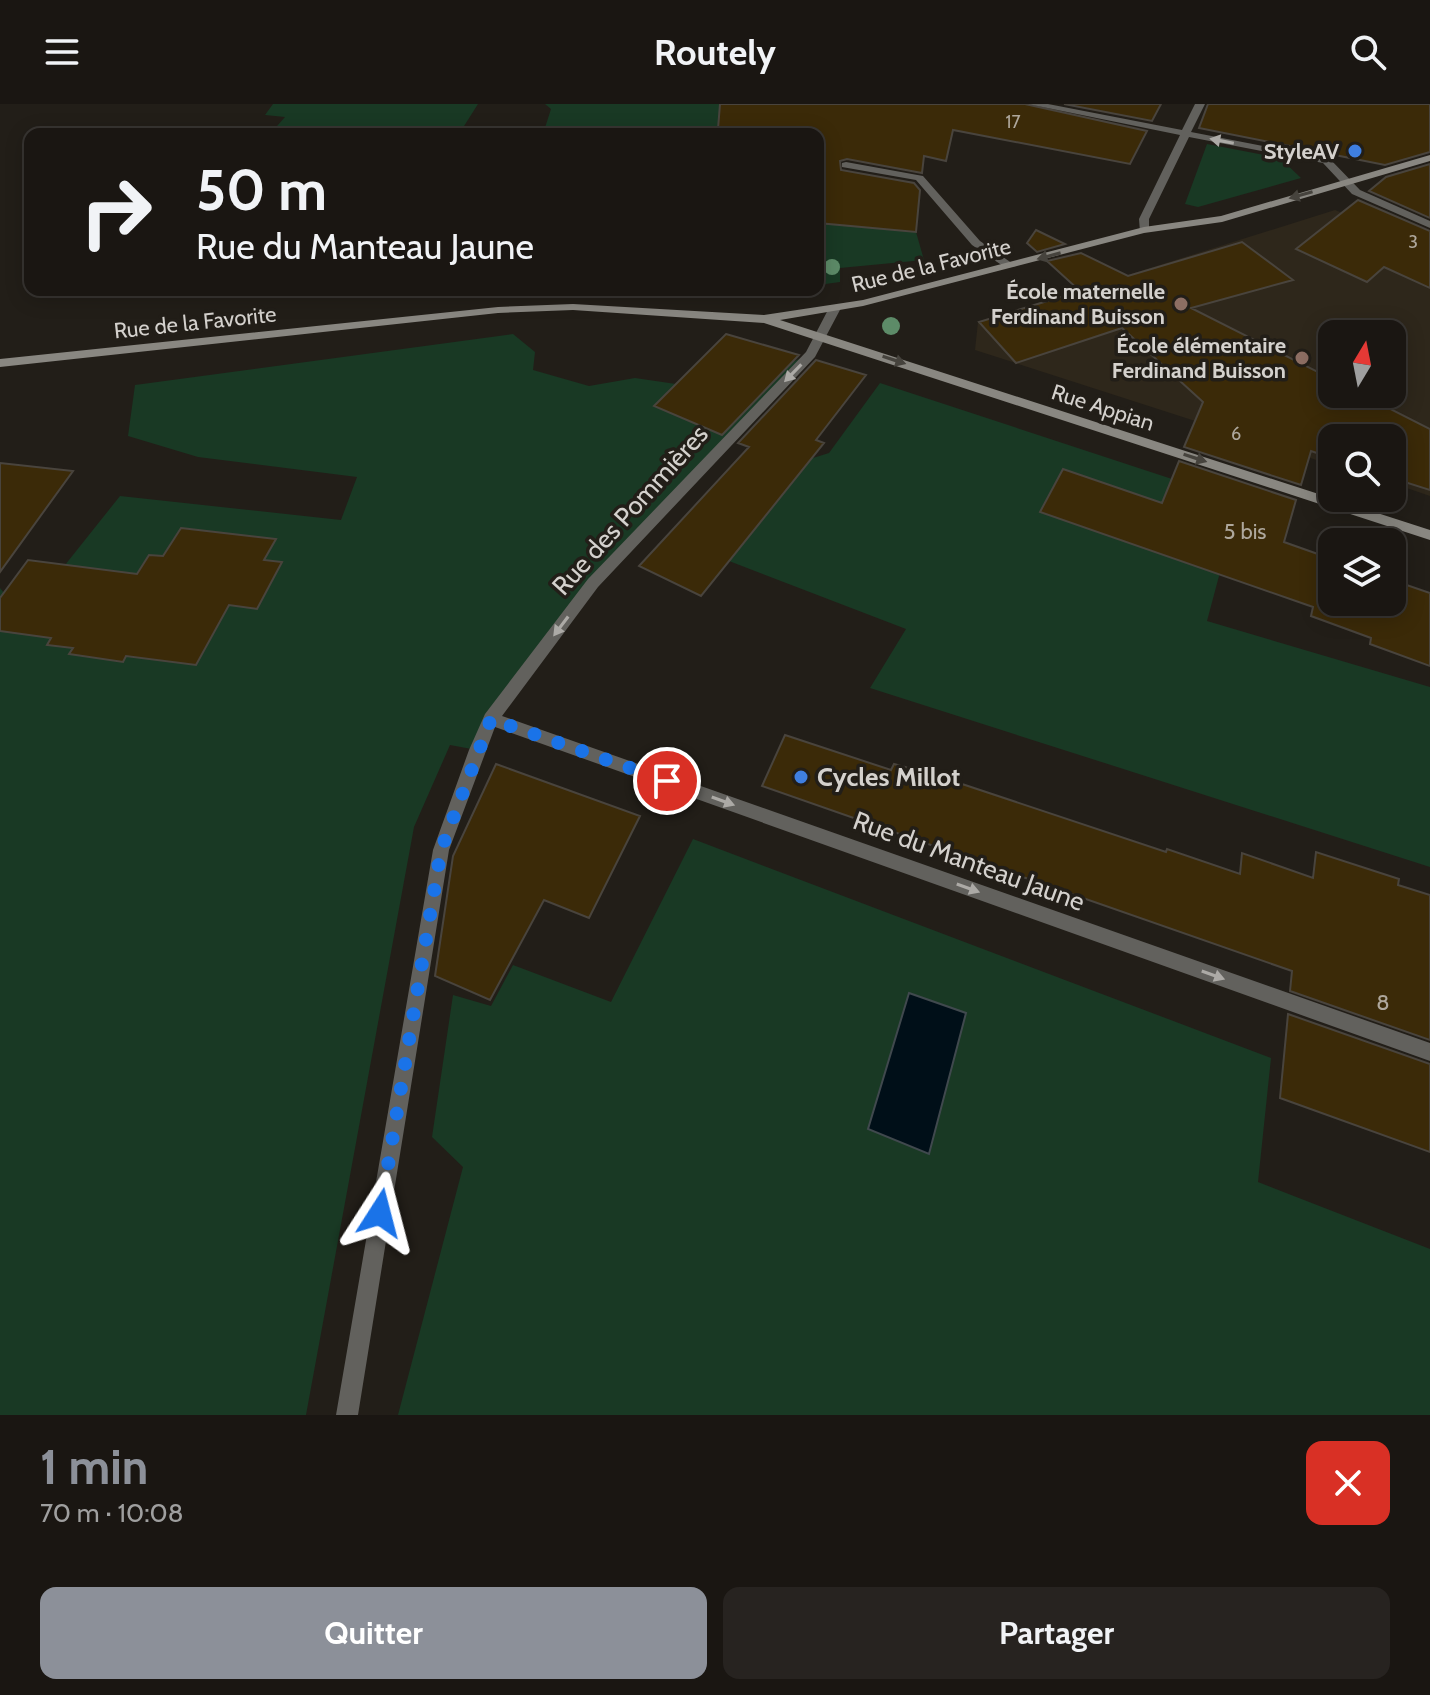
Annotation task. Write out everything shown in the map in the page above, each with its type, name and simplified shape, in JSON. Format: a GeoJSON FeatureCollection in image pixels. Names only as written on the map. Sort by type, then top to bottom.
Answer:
{"type":"FeatureCollection","features":[{"type":"Feature","properties":{"kind":"street"},"geometry":{"type":"LineString","coordinates":[[1033,104],[1326,161],[1344,183],[1373,201],[1430,225]]}},
{"type":"Feature","properties":{"kind":"street"},"geometry":{"type":"LineString","coordinates":[[1144,230],[1144,219],[1183,133],[1200,104]]}},
{"type":"Feature","properties":{"kind":"street","name":"Rue de la Favorite"},"geometry":{"type":"LineString","coordinates":[[0,363],[498,310],[573,307],[764,319],[906,294],[1144,230],[1222,219],[1430,158]]}},
{"type":"Feature","properties":{"kind":"street"},"geometry":{"type":"LineString","coordinates":[[846,165],[919,178],[976,243],[1010,266]]}},
{"type":"Feature","properties":{"kind":"street","name":"Rue des Pommières"},"geometry":{"type":"LineString","coordinates":[[347,1415],[441,850],[491,719],[593,583],[811,354],[835,308]]}},
{"type":"Feature","properties":{"kind":"street","name":"Rue Appian"},"geometry":{"type":"LineString","coordinates":[[764,319],[1430,535]]}},
{"type":"Feature","properties":{"kind":"street","name":"Rue du Manteau Jaune"},"geometry":{"type":"LineString","coordinates":[[491,719],[1430,1052]]}},
{"type":"Feature","properties":{"kind":"shaded area","name":"École maternelle Ferdinand Buisson"},"geometry":{"type":"Polygon","coordinates":[[[1335,210],[1430,249],[1430,496],[1406,488],[1406,424],[1318,424],[1318,460],[975,350],[978,322],[1335,210]]]}},
{"type":"Feature","properties":{"kind":"shaded area"},"geometry":{"type":"Polygon","coordinates":[[[909,993],[966,1013],[929,1154],[868,1129],[909,993]]]}},
{"type":"Feature","properties":{"kind":"green space"},"geometry":{"type":"Polygon","coordinates":[[[273,104],[478,104],[463,128],[275,128],[285,117],[265,115],[273,104]]]}},
{"type":"Feature","properties":{"kind":"green space"},"geometry":{"type":"Polygon","coordinates":[[[545,104],[791,104],[801,128],[545,128],[551,109],[545,104]]]}},
{"type":"Feature","properties":{"kind":"green space"},"geometry":{"type":"Polygon","coordinates":[[[1207,144],[1280,158],[1301,178],[1198,207],[1185,204],[1207,144]]]}},
{"type":"Feature","properties":{"kind":"green space"},"geometry":{"type":"Polygon","coordinates":[[[824,224],[916,232],[924,260],[840,268],[840,282],[824,284],[824,224]]]}},
{"type":"Feature","properties":{"kind":"green space"},"geometry":{"type":"Polygon","coordinates":[[[513,334],[535,352],[533,370],[589,386],[635,378],[676,384],[776,369],[811,354],[593,583],[477,750],[450,745],[414,827],[306,1415],[0,1415],[0,588],[4,593],[65,565],[120,496],[341,520],[357,477],[198,457],[128,436],[135,385],[513,334]]]}},
{"type":"Feature","properties":{"kind":"green space"},"geometry":{"type":"Polygon","coordinates":[[[880,383],[1239,501],[1207,621],[1430,687],[1430,867],[870,688],[906,629],[729,561],[797,463],[829,453],[880,383]]]}},
{"type":"Feature","properties":{"kind":"green space"},"geometry":{"type":"Polygon","coordinates":[[[693,839],[1271,1058],[1258,1182],[1430,1249],[1430,1415],[398,1415],[463,1167],[432,1137],[453,995],[491,1006],[513,965],[611,1002],[693,839]]]}},
{"type":"Feature","properties":{"kind":"building"},"geometry":{"type":"Polygon","coordinates":[[[720,104],[1025,104],[1147,131],[1130,164],[953,130],[946,161],[924,156],[922,173],[847,159],[840,161],[841,170],[914,183],[920,190],[916,232],[824,224],[824,128],[718,128],[720,104]]]}},
{"type":"Feature","properties":{"kind":"building"},"geometry":{"type":"Polygon","coordinates":[[[1064,104],[1161,104],[1152,121],[1064,104]]]}},
{"type":"Feature","properties":{"kind":"building"},"geometry":{"type":"Polygon","coordinates":[[[1208,104],[1430,104],[1430,152],[1385,165],[1199,128],[1208,104]]]}},
{"type":"Feature","properties":{"kind":"building"},"geometry":{"type":"Polygon","coordinates":[[[1430,164],[1430,218],[1369,191],[1386,177],[1430,164]]]}},
{"type":"Feature","properties":{"kind":"building"},"geometry":{"type":"Polygon","coordinates":[[[1358,200],[1430,231],[1430,288],[1384,267],[1367,282],[1296,249],[1358,200]]]}},
{"type":"Feature","properties":{"kind":"building"},"geometry":{"type":"Polygon","coordinates":[[[1036,230],[1065,244],[1037,252],[1027,243],[1036,230]]]}},
{"type":"Feature","properties":{"kind":"building"},"geometry":{"type":"Polygon","coordinates":[[[1242,242],[1293,280],[1191,308],[1318,372],[1318,408],[1389,408],[1430,429],[1430,490],[1406,482],[1406,424],[1318,424],[1318,453],[1311,451],[1301,485],[1184,447],[1203,402],[1122,328],[1016,363],[979,322],[1080,291],[1047,261],[1081,253],[1128,276],[1242,242]]]}},
{"type":"Feature","properties":{"kind":"building"},"geometry":{"type":"Polygon","coordinates":[[[726,334],[799,355],[722,435],[654,406],[726,334]]]}},
{"type":"Feature","properties":{"kind":"building"},"geometry":{"type":"Polygon","coordinates":[[[816,360],[866,375],[816,440],[824,443],[701,596],[639,566],[749,447],[738,443],[816,360]]]}},
{"type":"Feature","properties":{"kind":"building"},"geometry":{"type":"Polygon","coordinates":[[[1179,461],[1296,500],[1284,542],[1318,554],[1318,616],[1406,616],[1406,585],[1430,593],[1430,666],[1370,644],[1371,638],[1311,616],[1313,607],[1040,512],[1063,469],[1162,503],[1179,461]]]}},
{"type":"Feature","properties":{"kind":"building"},"geometry":{"type":"Polygon","coordinates":[[[0,463],[73,471],[0,572],[0,463]]]}},
{"type":"Feature","properties":{"kind":"building"},"geometry":{"type":"Polygon","coordinates":[[[181,528],[276,539],[264,560],[282,562],[257,609],[229,605],[196,665],[126,656],[123,662],[69,654],[73,648],[47,645],[51,638],[0,631],[0,598],[28,560],[137,574],[149,555],[163,556],[181,528]]]}},
{"type":"Feature","properties":{"kind":"building"},"geometry":{"type":"Polygon","coordinates":[[[785,735],[891,770],[894,764],[941,777],[1240,874],[1242,853],[1313,878],[1316,852],[1399,879],[1398,885],[1430,895],[1430,1040],[1290,991],[1292,971],[762,786],[785,735]]]}},
{"type":"Feature","properties":{"kind":"building"},"geometry":{"type":"Polygon","coordinates":[[[496,764],[640,816],[589,918],[544,900],[490,1000],[435,976],[453,856],[496,764]]]}},
{"type":"Feature","properties":{"kind":"building"},"geometry":{"type":"Polygon","coordinates":[[[1288,1014],[1430,1064],[1430,1152],[1280,1098],[1288,1014]]]}},
{"type":"Feature","properties":{"kind":"place","name":"StyleAV"},"geometry":{"type":"Point","coordinates":[1355,151]}},
{"type":"Feature","properties":{"kind":"place","name":"École maternelle Ferdinand Buisson"},"geometry":{"type":"Point","coordinates":[1181,304]}},
{"type":"Feature","properties":{"kind":"place","name":"École élémentaire Ferdinand Buisson"},"geometry":{"type":"Point","coordinates":[1302,358]}},
{"type":"Feature","properties":{"kind":"place","name":"Cycles Millot"},"geometry":{"type":"Point","coordinates":[801,777]}},
{"type":"Feature","properties":{"kind":"route"},"geometry":{"type":"LineString","coordinates":[[380,1213],[441,850],[491,719],[667,781]]}}]}
